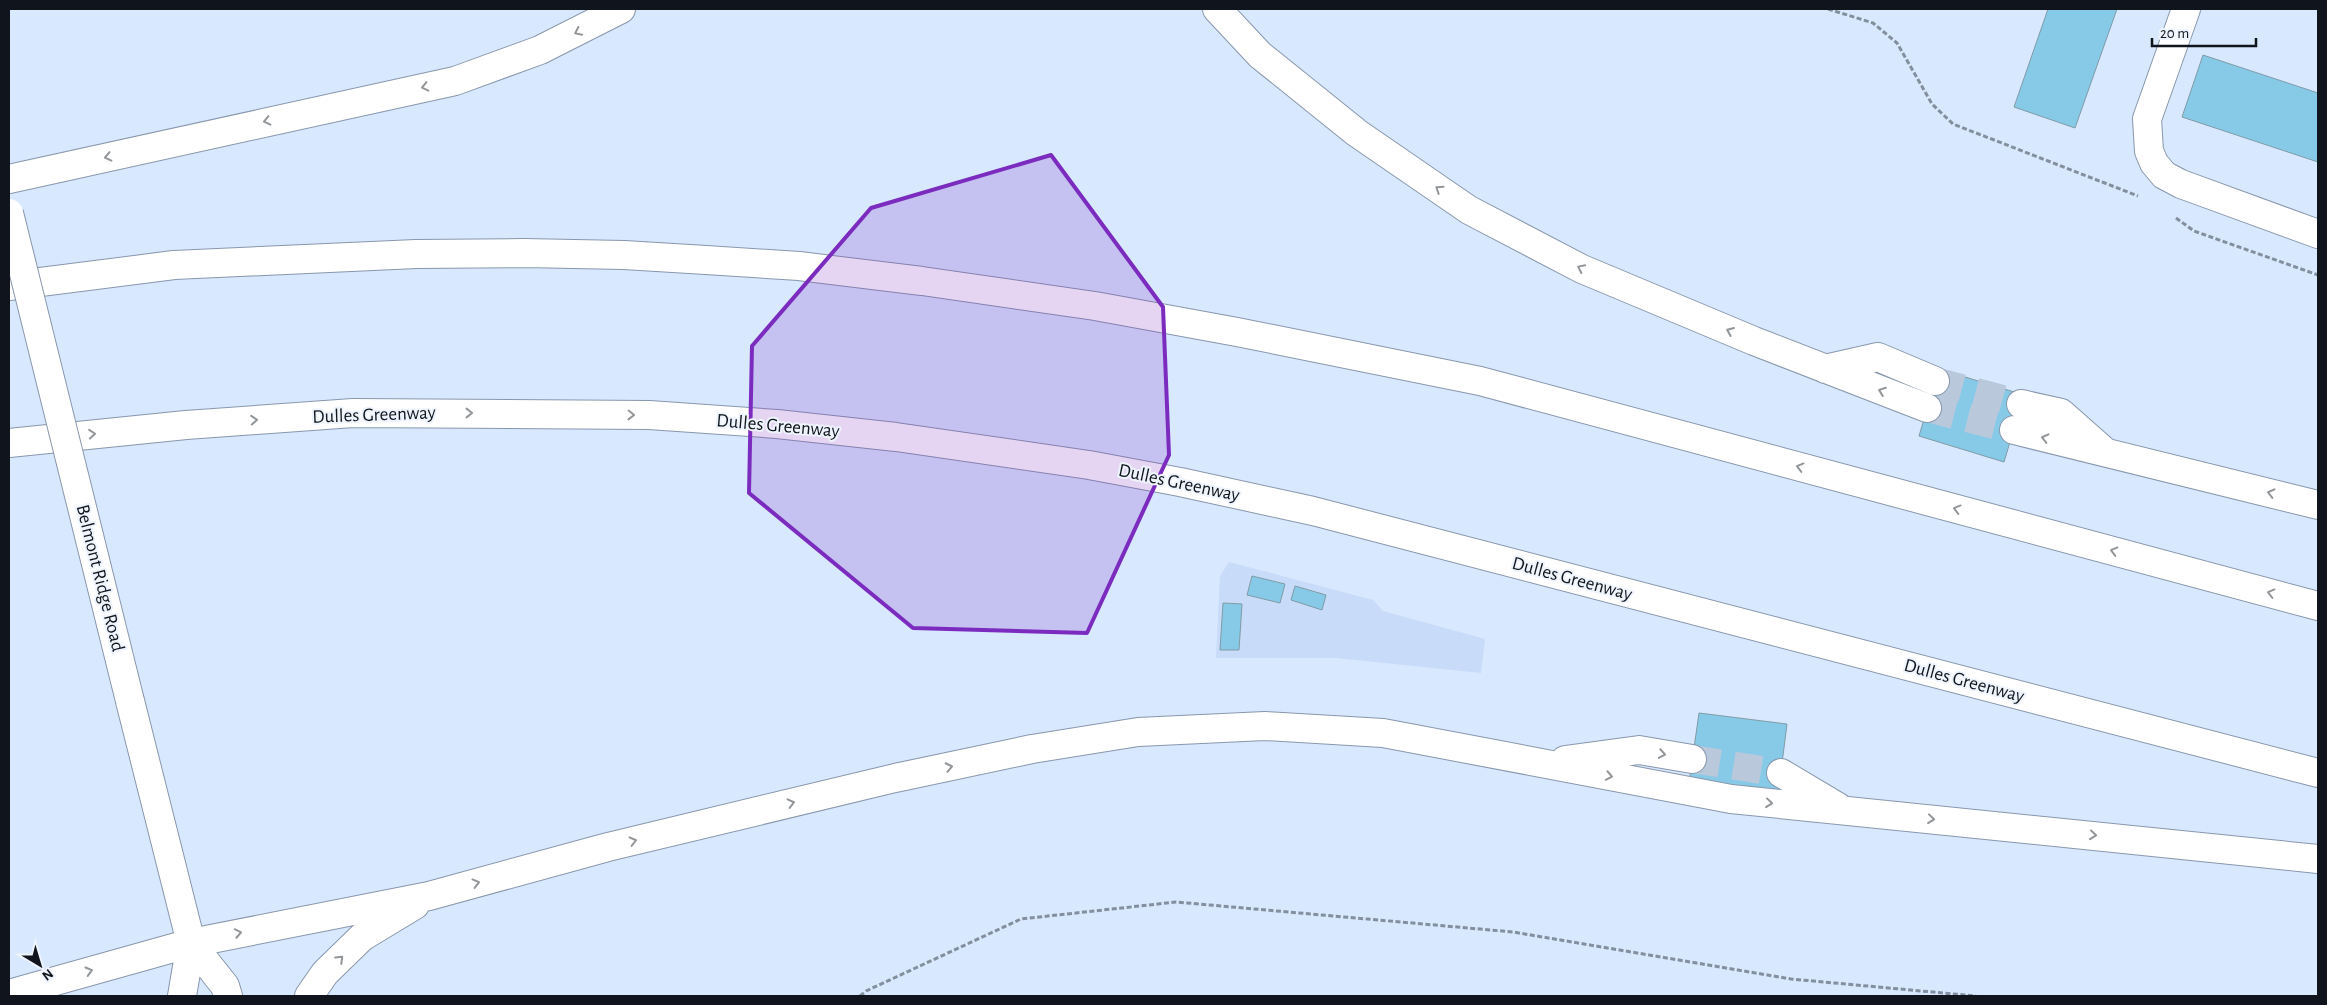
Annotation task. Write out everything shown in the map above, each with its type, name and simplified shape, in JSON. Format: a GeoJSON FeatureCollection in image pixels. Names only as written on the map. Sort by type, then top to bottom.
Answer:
{"type":"FeatureCollection","features":[{"type":"Feature","properties":{"kind":"main road"},"geometry":{"type":"LineString","coordinates":[[9,179],[455,80],[540,50],[620,9]]}},
{"type":"Feature","properties":{"kind":"main road"},"geometry":{"type":"LineString","coordinates":[[1217,9],[1260,55],[1358,133],[1470,210],[1582,269],[1825,369],[1927,408]]}},
{"type":"Feature","properties":{"kind":"main road"},"geometry":{"type":"LineString","coordinates":[[2186,9],[2147,119],[2149,151],[2154,163],[2164,175],[2181,184],[2318,234]]}},
{"type":"Feature","properties":{"kind":"main road","name":"Belmont Ridge Road"},"geometry":{"type":"LineString","coordinates":[[9,213],[191,943],[182,996]]}},
{"type":"Feature","properties":{"kind":"main road"},"geometry":{"type":"LineString","coordinates":[[9,286],[174,265],[416,254],[514,253],[624,255],[799,266],[922,281],[1132,313],[1480,382],[2318,606]]}},
{"type":"Feature","properties":{"kind":"main road"},"geometry":{"type":"LineString","coordinates":[[1825,369],[1878,357],[1935,381]]}},
{"type":"Feature","properties":{"kind":"main road"},"geometry":{"type":"LineString","coordinates":[[2021,404],[2061,413],[2107,453]]}},
{"type":"Feature","properties":{"kind":"main road","name":"Dulles Greenway"},"geometry":{"type":"LineString","coordinates":[[9,442],[186,425],[353,413],[649,415],[777,424],[886,436],[1089,465],[1180,482],[1313,512],[2318,773]]}},
{"type":"Feature","properties":{"kind":"main road"},"geometry":{"type":"LineString","coordinates":[[2014,430],[2318,505]]}},
{"type":"Feature","properties":{"kind":"main road"},"geometry":{"type":"LineString","coordinates":[[9,994],[191,943],[429,896],[608,847],[895,778],[1032,749],[1138,732],[1266,726],[1383,733],[1731,799],[2318,859]]}},
{"type":"Feature","properties":{"kind":"main road"},"geometry":{"type":"LineString","coordinates":[[1544,763],[1639,750],[1692,759]]}},
{"type":"Feature","properties":{"kind":"main road"},"geometry":{"type":"LineString","coordinates":[[1781,773],[1844,810]]}},
{"type":"Feature","properties":{"kind":"main road"},"geometry":{"type":"LineString","coordinates":[[309,996],[325,974],[362,937],[429,896]]}},
{"type":"Feature","properties":{"kind":"main road","name":"Belmont Ridge Road"},"geometry":{"type":"LineString","coordinates":[[191,943],[225,986],[228,996]]}},
{"type":"Feature","properties":{"kind":"path"},"geometry":{"type":"LineString","coordinates":[[1828,9],[1873,23],[1897,43],[1932,104],[1953,124],[2123,189],[2146,200]]}},
{"type":"Feature","properties":{"kind":"path"},"geometry":{"type":"LineString","coordinates":[[2170,213],[2194,231],[2318,275]]}},
{"type":"Feature","properties":{"kind":"path"},"geometry":{"type":"LineString","coordinates":[[860,996],[866,991],[1021,919],[1176,902],[1513,932],[1791,979],[1976,996]]}},
{"type":"Feature","properties":{"kind":"highlighted area"},"geometry":{"type":"Polygon","coordinates":[[[1051,155],[1163,307],[1169,455],[1087,633],[913,628],[749,493],[752,346],[871,208],[1051,155]]]}},
{"type":"Feature","properties":{"kind":"shaded area"},"geometry":{"type":"Polygon","coordinates":[[[1229,562],[1373,600],[1383,611],[1485,639],[1481,673],[1336,658],[1216,658],[1220,576],[1229,562]]]}},
{"type":"Feature","properties":{"kind":"building"},"geometry":{"type":"Polygon","coordinates":[[[2048,9],[2117,9],[2075,128],[2014,107],[2048,9]]]}},
{"type":"Feature","properties":{"kind":"building"},"geometry":{"type":"Polygon","coordinates":[[[2203,55],[2318,93],[2318,162],[2182,117],[2203,55]]]}},
{"type":"Feature","properties":{"kind":"building"},"geometry":{"type":"Polygon","coordinates":[[[1939,369],[2024,395],[2004,462],[1919,436],[1939,369]]]}},
{"type":"Feature","properties":{"kind":"building"},"geometry":{"type":"Polygon","coordinates":[[[1252,576],[1285,584],[1280,603],[1247,595],[1252,576]]]}},
{"type":"Feature","properties":{"kind":"building"},"geometry":{"type":"Polygon","coordinates":[[[1295,586],[1326,595],[1322,610],[1291,600],[1295,586]]]}},
{"type":"Feature","properties":{"kind":"building"},"geometry":{"type":"Polygon","coordinates":[[[1223,603],[1242,604],[1239,650],[1220,650],[1223,603]]]}},
{"type":"Feature","properties":{"kind":"building"},"geometry":{"type":"Polygon","coordinates":[[[1699,713],[1787,724],[1778,795],[1689,783],[1699,713]]]}},
{"type":"Feature","properties":{"kind":"tunnel"},"geometry":{"type":"LineString","coordinates":[[1935,381],[2021,404]]}},
{"type":"Feature","properties":{"kind":"tunnel"},"geometry":{"type":"LineString","coordinates":[[1927,408],[2014,430]]}},
{"type":"Feature","properties":{"kind":"tunnel"},"geometry":{"type":"LineString","coordinates":[[1692,759],[1781,773]]}}]}
